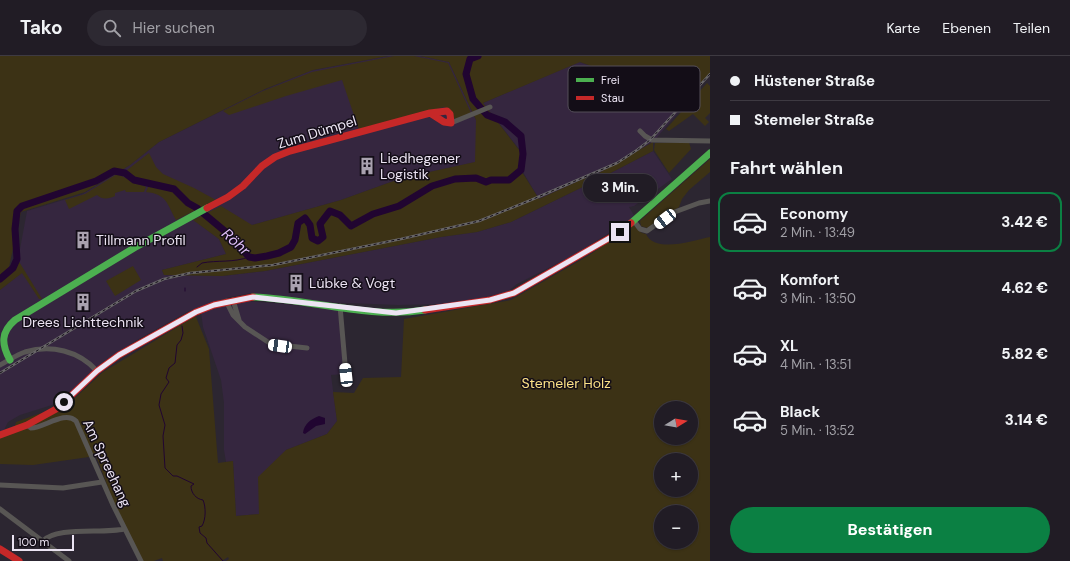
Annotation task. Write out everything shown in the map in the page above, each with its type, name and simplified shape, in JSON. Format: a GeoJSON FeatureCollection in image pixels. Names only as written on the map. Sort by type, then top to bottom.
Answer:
{"type":"FeatureCollection","features":[{"type":"Feature","properties":{"kind":"main road","name":"Zum Dümpel"},"geometry":{"type":"LineString","coordinates":[[10,360],[5,352],[2,339],[3,334],[11,323],[134,248],[236,192],[262,166],[275,157],[290,151],[430,113],[447,111],[450,114],[452,123]]}},
{"type":"Feature","properties":{"kind":"main road"},"geometry":{"type":"LineString","coordinates":[[430,113],[444,122],[452,123]]}},
{"type":"Feature","properties":{"kind":"main road"},"geometry":{"type":"LineString","coordinates":[[0,435],[27,426],[58,408],[97,371],[119,355],[153,335],[196,312],[230,300],[253,297],[396,313],[490,300],[514,293],[581,255],[634,221],[710,153]]}},
{"type":"Feature","properties":{"kind":"main road"},"geometry":{"type":"LineString","coordinates":[[0,549],[18,561]]}},
{"type":"Feature","properties":{"kind":"street"},"geometry":{"type":"LineString","coordinates":[[452,123],[490,107]]}},
{"type":"Feature","properties":{"kind":"street"},"geometry":{"type":"LineString","coordinates":[[640,131],[652,140],[710,141]]}},
{"type":"Feature","properties":{"kind":"street"},"geometry":{"type":"LineString","coordinates":[[634,221],[640,229],[647,231],[672,213],[699,203],[710,201]]}},
{"type":"Feature","properties":{"kind":"street"},"geometry":{"type":"LineString","coordinates":[[230,300],[233,315],[245,327],[271,344],[308,348]]}},
{"type":"Feature","properties":{"kind":"street"},"geometry":{"type":"LineString","coordinates":[[340,306],[346,375]]}},
{"type":"Feature","properties":{"kind":"street"},"geometry":{"type":"LineString","coordinates":[[0,366],[24,352],[40,349],[52,349],[78,356],[88,362],[97,371]]}},
{"type":"Feature","properties":{"kind":"street","name":"Am Spreehang"},"geometry":{"type":"LineString","coordinates":[[27,426],[31,428],[39,428],[56,419],[64,417],[74,419],[124,529],[141,561]]}},
{"type":"Feature","properties":{"kind":"street"},"geometry":{"type":"LineString","coordinates":[[0,485],[63,488],[102,482]]}},
{"type":"Feature","properties":{"kind":"street"},"geometry":{"type":"LineString","coordinates":[[0,509],[69,561]]}},
{"type":"Feature","properties":{"kind":"street"},"geometry":{"type":"LineString","coordinates":[[43,541],[51,535],[63,532],[114,531],[124,529]]}},
{"type":"Feature","properties":{"kind":"shaded area"},"geometry":{"type":"Polygon","coordinates":[[[389,56],[420,56],[449,62],[476,120],[476,162],[402,178],[341,200],[252,225],[194,220],[219,239],[226,254],[162,270],[164,275],[222,276],[265,271],[441,237],[477,232],[511,222],[653,151],[672,179],[634,206],[629,207],[635,217],[572,256],[517,284],[507,292],[468,301],[441,304],[398,305],[323,302],[252,293],[230,297],[189,311],[137,340],[104,361],[68,394],[52,405],[20,415],[8,422],[4,430],[0,432],[0,290],[22,272],[18,260],[27,211],[83,194],[130,165],[159,142],[262,91],[310,71],[389,56]]]}},
{"type":"Feature","properties":{"kind":"shaded area"},"geometry":{"type":"Polygon","coordinates":[[[579,62],[591,66],[570,66],[579,62]]]}},
{"type":"Feature","properties":{"kind":"shaded area"},"geometry":{"type":"Polygon","coordinates":[[[568,67],[568,112],[679,112],[653,142],[599,173],[539,199],[523,172],[523,154],[483,103],[568,67]]]}},
{"type":"Feature","properties":{"kind":"shaded area"},"geometry":{"type":"Polygon","coordinates":[[[243,301],[338,310],[345,374],[331,375],[337,421],[327,434],[286,450],[260,514],[236,516],[233,461],[226,462],[224,450],[224,403],[221,380],[203,327],[201,312],[215,307],[243,301]]]}},
{"type":"Feature","properties":{"kind":"shaded area"},"geometry":{"type":"Polygon","coordinates":[[[319,416],[325,418],[325,424],[316,426],[305,434],[303,433],[308,422],[319,416]]]}},
{"type":"Feature","properties":{"kind":"green space"},"geometry":{"type":"Polygon","coordinates":[[[0,56],[388,56],[313,70],[265,89],[159,142],[130,165],[85,192],[21,212],[9,267],[18,260],[42,299],[39,299],[22,273],[0,290],[0,56]]]}},
{"type":"Feature","properties":{"kind":"green space"},"geometry":{"type":"Polygon","coordinates":[[[394,56],[414,56],[448,63],[471,113],[456,119],[453,118],[451,111],[444,107],[359,130],[342,80],[286,96],[229,115],[223,111],[263,91],[312,72],[394,56]]]}},
{"type":"Feature","properties":{"kind":"green space"},"geometry":{"type":"Polygon","coordinates":[[[420,56],[710,56],[710,73],[700,84],[700,66],[591,66],[580,62],[483,103],[523,155],[522,172],[539,199],[599,173],[653,142],[653,151],[511,222],[477,232],[441,237],[265,271],[222,276],[164,275],[162,270],[226,254],[219,239],[193,220],[221,206],[252,225],[341,200],[402,178],[475,162],[476,120],[449,62],[420,56]]]}},
{"type":"Feature","properties":{"kind":"green space"},"geometry":{"type":"Polygon","coordinates":[[[707,83],[710,86],[710,113],[705,118],[709,122],[705,126],[693,114],[669,131],[666,129],[681,112],[700,112],[700,91],[707,83]]]}},
{"type":"Feature","properties":{"kind":"green space"},"geometry":{"type":"Polygon","coordinates":[[[689,142],[691,149],[669,173],[654,150],[655,143],[689,142]]]}},
{"type":"Feature","properties":{"kind":"green space"},"geometry":{"type":"Polygon","coordinates":[[[149,153],[156,167],[163,174],[216,200],[176,220],[166,201],[158,195],[146,192],[149,185],[122,174],[149,153]]]}},
{"type":"Feature","properties":{"kind":"green space"},"geometry":{"type":"Polygon","coordinates":[[[710,159],[710,172],[689,190],[682,199],[679,207],[647,228],[641,226],[640,221],[643,218],[710,159]]]}},
{"type":"Feature","properties":{"kind":"green space"},"geometry":{"type":"Polygon","coordinates":[[[117,174],[146,187],[144,192],[126,192],[125,190],[115,193],[115,196],[108,198],[101,198],[97,195],[69,209],[65,200],[85,194],[117,174]]]}},
{"type":"Feature","properties":{"kind":"green space","name":"Stemeler Holz"},"geometry":{"type":"Polygon","coordinates":[[[634,225],[651,240],[666,245],[685,243],[710,237],[710,561],[226,561],[229,559],[228,557],[222,561],[163,561],[162,558],[154,561],[140,561],[124,529],[96,456],[33,465],[0,464],[0,437],[13,433],[16,422],[41,413],[48,416],[76,397],[103,372],[196,317],[209,349],[218,463],[233,461],[236,516],[259,514],[258,477],[286,450],[327,434],[337,421],[333,392],[354,393],[363,378],[401,377],[404,319],[511,300],[588,256],[634,225]]]}},
{"type":"Feature","properties":{"kind":"green space"},"geometry":{"type":"Polygon","coordinates":[[[133,266],[141,280],[115,296],[106,281],[133,266]]]}},
{"type":"Feature","properties":{"kind":"waterway","name":"Röhr"},"geometry":{"type":"LineString","coordinates":[[0,279],[13,268],[17,259],[15,229],[17,211],[22,206],[96,181],[114,171],[125,173],[134,180],[174,189],[188,203],[197,208],[227,233],[249,257],[255,258],[279,253],[291,247],[295,240],[298,223],[305,218],[310,225],[312,238],[318,241],[323,237],[320,224],[330,211],[340,215],[351,226],[373,214],[399,206],[432,186],[455,179],[476,178],[486,182],[491,180],[509,180],[521,170],[523,154],[521,136],[505,122],[487,115],[473,99],[466,74],[470,59],[478,56]]}},
{"type":"Feature","properties":{"kind":"waterway"},"geometry":{"type":"LineString","coordinates":[[197,267],[202,263],[237,260],[249,257]]}},
{"type":"Feature","properties":{"kind":"waterway"},"geometry":{"type":"LineString","coordinates":[[182,326],[183,333],[181,340],[177,345],[175,363],[169,368],[166,378],[169,382],[161,394],[159,405],[165,425],[163,436],[165,468],[173,476],[177,476],[194,484],[191,486],[191,489],[196,497],[203,500],[205,506],[204,520],[202,526],[199,527],[200,533],[206,538],[207,543],[223,561]]}},
{"type":"Feature","properties":{"kind":"railway"},"geometry":{"type":"LineString","coordinates":[[700,85],[710,74]]}},
{"type":"Feature","properties":{"kind":"railway"},"geometry":{"type":"LineString","coordinates":[[0,373],[136,291],[164,279],[190,273],[273,265],[401,239],[479,221],[617,163],[650,140],[675,112]]}},
{"type":"Feature","properties":{"kind":"traffic: fast"},"geometry":{"type":"LineString","coordinates":[[631,223],[710,153]]}},
{"type":"Feature","properties":{"kind":"traffic: fast"},"geometry":{"type":"LineString","coordinates":[[10,360],[5,349],[4,338],[7,329],[15,320],[134,248],[207,208]]}},
{"type":"Feature","properties":{"kind":"traffic: fast"},"geometry":{"type":"LineString","coordinates":[[253,297],[382,312],[425,310]]}},
{"type":"Feature","properties":{"kind":"traffic: jam"},"geometry":{"type":"LineString","coordinates":[[207,208],[228,197],[243,186],[262,166],[275,157],[290,151],[430,113],[444,122],[451,123],[450,114],[447,111],[430,113]]}},
{"type":"Feature","properties":{"kind":"traffic: jam"},"geometry":{"type":"LineString","coordinates":[[425,310],[490,300],[514,293],[620,232],[631,223]]}},
{"type":"Feature","properties":{"kind":"traffic: jam"},"geometry":{"type":"LineString","coordinates":[[0,435],[27,425],[58,408],[97,371],[119,355],[196,312],[214,305],[253,297]]}},
{"type":"Feature","properties":{"kind":"traffic: jam"},"geometry":{"type":"LineString","coordinates":[[0,549],[19,561]]}},
{"type":"Feature","properties":{"kind":"place","name":"Liedhegener Logistik"},"geometry":{"type":"Point","coordinates":[367,166]}},
{"type":"Feature","properties":{"kind":"place","name":"Tillmann Profil"},"geometry":{"type":"Point","coordinates":[83,240]}},
{"type":"Feature","properties":{"kind":"place","name":"Lübke & Vogt"},"geometry":{"type":"Point","coordinates":[296,283]}},
{"type":"Feature","properties":{"kind":"place","name":"Drees Lichttechnik"},"geometry":{"type":"Point","coordinates":[83,302]}},
{"type":"Feature","properties":{"kind":"route"},"geometry":{"type":"LineString","coordinates":[[64,402],[97,371],[119,355],[196,312],[226,301],[253,297],[281,299],[372,311],[405,313],[490,300],[514,293],[620,232]]}}]}
